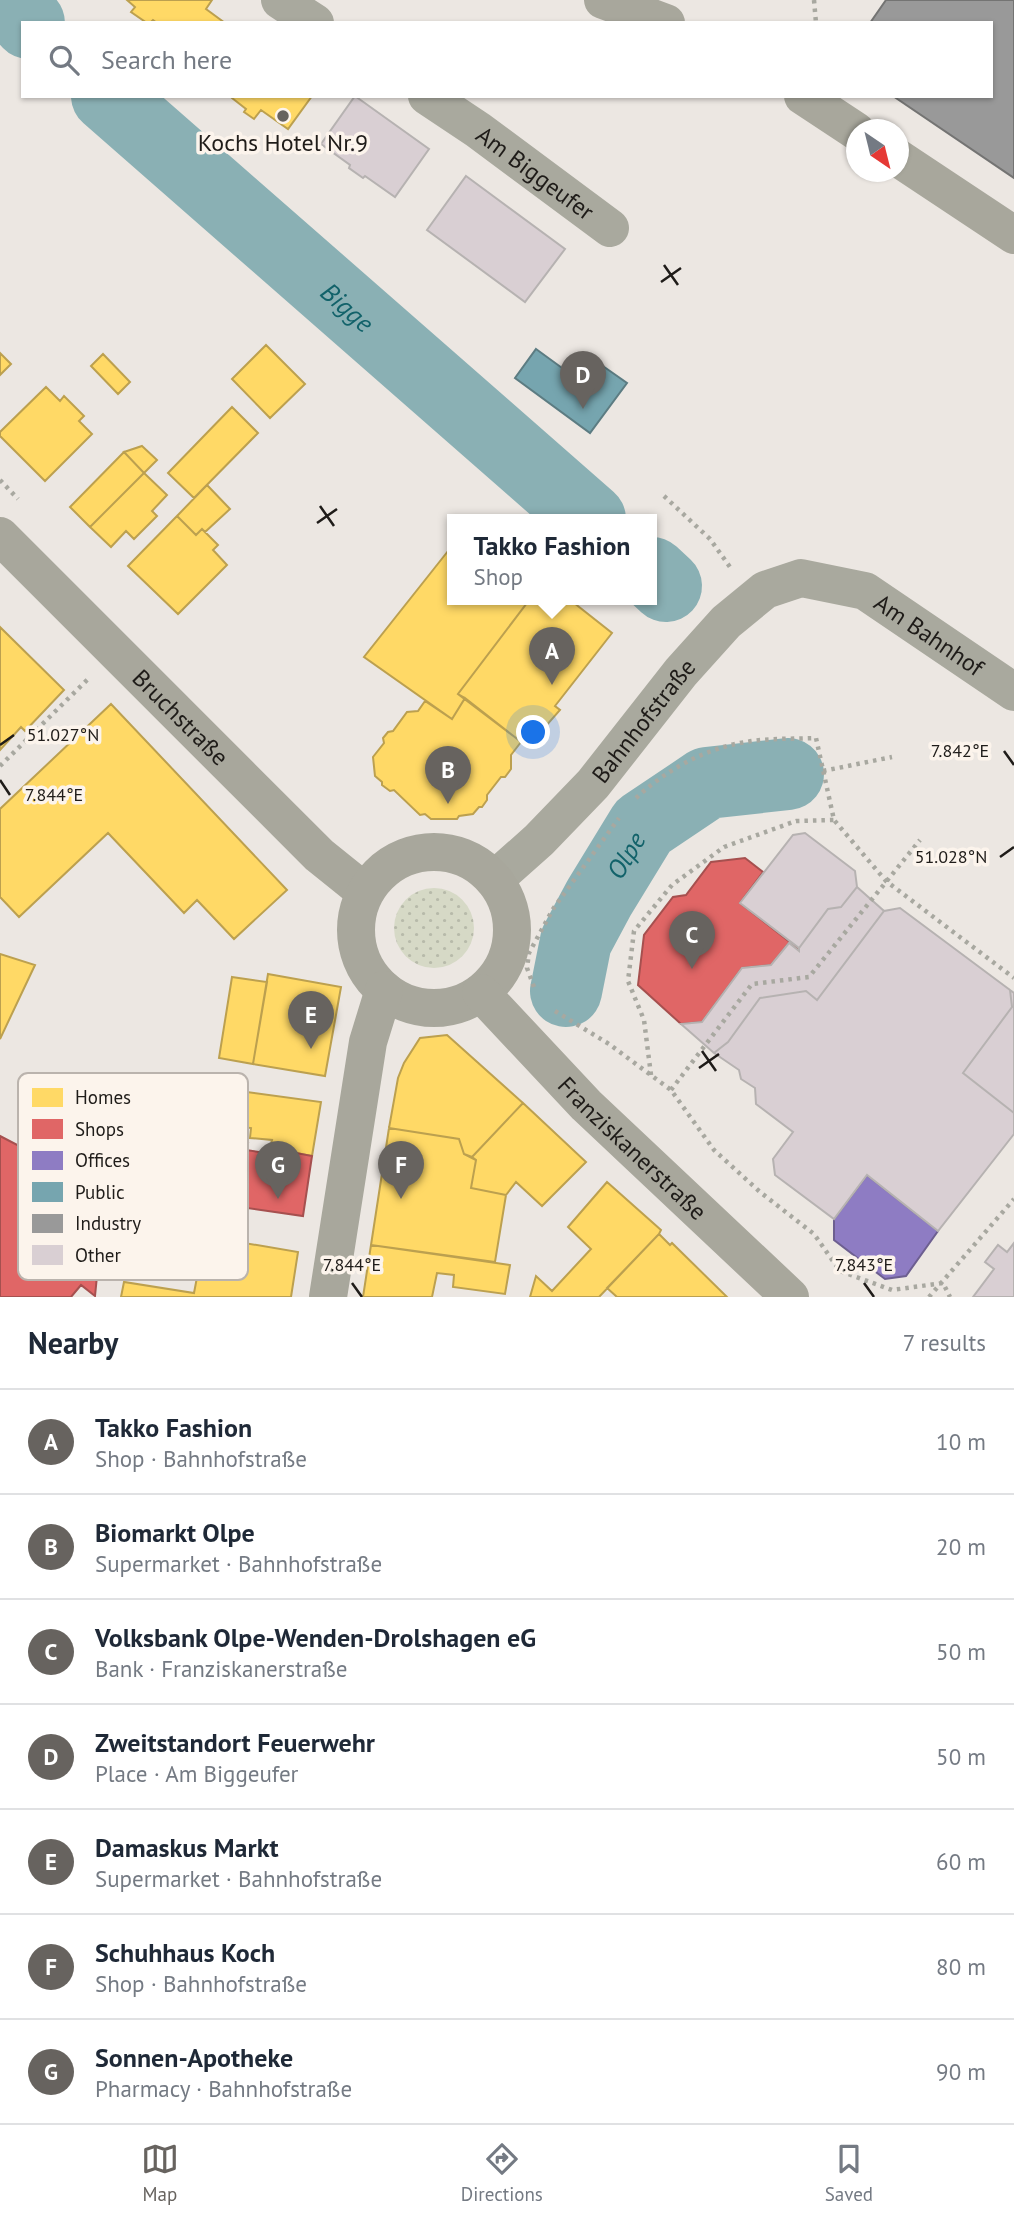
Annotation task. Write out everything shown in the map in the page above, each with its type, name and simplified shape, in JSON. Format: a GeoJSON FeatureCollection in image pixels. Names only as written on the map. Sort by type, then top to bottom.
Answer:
{"type":"FeatureCollection","features":[{"type":"Feature","properties":{"kind":"street"},"geometry":{"type":"LineString","coordinates":[[280,0],[311,21]]}},
{"type":"Feature","properties":{"kind":"street"},"geometry":{"type":"LineString","coordinates":[[603,0],[661,21]]}},
{"type":"Feature","properties":{"kind":"street","name":"Am Biggeufer"},"geometry":{"type":"LineString","coordinates":[[430,98],[478,130],[610,228]]}},
{"type":"Feature","properties":{"kind":"street"},"geometry":{"type":"LineString","coordinates":[[806,98],[846,124]]}},
{"type":"Feature","properties":{"kind":"street"},"geometry":{"type":"LineString","coordinates":[[909,165],[1014,235]]}},
{"type":"Feature","properties":{"kind":"street","name":"Bruchstraße"},"geometry":{"type":"LineString","coordinates":[[0,536],[319,855],[365,892]]}},
{"type":"Feature","properties":{"kind":"street","name":"Bahnhofstraße"},"geometry":{"type":"LineString","coordinates":[[494,880],[593,784],[681,672],[726,622],[765,590],[801,578]]}},
{"type":"Feature","properties":{"kind":"street","name":"Am Bahnhof"},"geometry":{"type":"LineString","coordinates":[[801,578],[864,591],[1014,692]]}},
{"type":"Feature","properties":{"kind":"street"},"geometry":{"type":"LineString","coordinates":[[428,851],[453,853],[478,865],[494,880],[506,898],[512,918],[512,939],[503,970],[481,993],[458,1004],[432,1008],[406,1003],[384,990],[366,969],[357,944],[357,918],[365,892],[381,871],[402,858],[428,851]]}},
{"type":"Feature","properties":{"kind":"street"},"geometry":{"type":"LineString","coordinates":[[328,1297],[368,1042],[384,990]]}},
{"type":"Feature","properties":{"kind":"street","name":"Franziskanerstraße"},"geometry":{"type":"LineString","coordinates":[[481,993],[586,1105],[790,1297]]}},
{"type":"Feature","properties":{"kind":"path"},"geometry":{"type":"LineString","coordinates":[[814,0],[816,21]]}},
{"type":"Feature","properties":{"kind":"path"},"geometry":{"type":"LineString","coordinates":[[664,496],[710,539],[753,600]]}},
{"type":"Feature","properties":{"kind":"path"},"geometry":{"type":"LineString","coordinates":[[0,766],[116,651]]}},
{"type":"Feature","properties":{"kind":"path"},"geometry":{"type":"LineString","coordinates":[[635,799],[652,783],[694,758],[745,742],[816,738],[834,820],[886,881],[1014,978]]}},
{"type":"Feature","properties":{"kind":"path"},"geometry":{"type":"LineString","coordinates":[[823,771],[892,757]]}},
{"type":"Feature","properties":{"kind":"path"},"geometry":{"type":"LineString","coordinates":[[537,992],[531,984],[527,968],[529,953],[552,909],[626,808]]}},
{"type":"Feature","properties":{"kind":"path"},"geometry":{"type":"LineString","coordinates":[[651,1075],[644,1020],[628,981],[634,931],[672,885],[724,847],[796,821],[834,820]]}},
{"type":"Feature","properties":{"kind":"path"},"geometry":{"type":"LineString","coordinates":[[671,1090],[752,984],[809,977],[920,840]]}},
{"type":"Feature","properties":{"kind":"path"},"geometry":{"type":"LineString","coordinates":[[548,1007],[609,1044],[671,1090],[714,1150],[760,1192],[814,1234],[840,1271],[892,1290],[943,1283]]}},
{"type":"Feature","properties":{"kind":"path"},"geometry":{"type":"LineString","coordinates":[[929,1297],[1014,1199]]}},
{"type":"Feature","properties":{"kind":"path"},"geometry":{"type":"LineString","coordinates":[[943,1283],[950,1297]]}},
{"type":"Feature","properties":{"kind":"green space"},"geometry":{"type":"Polygon","coordinates":[[[434,888],[449,891],[462,900],[471,913],[474,928],[471,943],[462,956],[449,965],[434,968],[419,965],[406,956],[397,943],[394,928],[397,913],[406,900],[419,891],[434,888]]]}},
{"type":"Feature","properties":{"kind":"building: Homes"},"geometry":{"type":"Polygon","coordinates":[[[127,0],[212,0],[206,9],[222,21],[144,21],[131,12],[135,7],[127,0]]]}},
{"type":"Feature","properties":{"kind":"building: Homes","name":"Kochs Hotel Nr.9"},"geometry":{"type":"Polygon","coordinates":[[[232,98],[311,98],[288,129],[261,110],[254,119],[244,112],[246,109],[232,98]]]}},
{"type":"Feature","properties":{"kind":"building: Homes"},"geometry":{"type":"Polygon","coordinates":[[[266,345],[305,384],[270,418],[232,379],[266,345]]]}},
{"type":"Feature","properties":{"kind":"building: Homes"},"geometry":{"type":"Polygon","coordinates":[[[0,353],[11,364],[0,375],[0,353]]]}},
{"type":"Feature","properties":{"kind":"building: Homes"},"geometry":{"type":"Polygon","coordinates":[[[103,354],[130,382],[118,394],[91,366],[103,354]]]}},
{"type":"Feature","properties":{"kind":"building: Homes"},"geometry":{"type":"Polygon","coordinates":[[[46,387],[60,401],[64,396],[84,416],[79,421],[92,434],[45,481],[0,436],[0,432],[46,387]]]}},
{"type":"Feature","properties":{"kind":"building: Homes"},"geometry":{"type":"Polygon","coordinates":[[[232,407],[258,433],[194,498],[168,473],[232,407]]]}},
{"type":"Feature","properties":{"kind":"building: Homes"},"geometry":{"type":"Polygon","coordinates":[[[142,446],[157,460],[144,473],[124,452],[142,446]]]}},
{"type":"Feature","properties":{"kind":"building: Homes"},"geometry":{"type":"Polygon","coordinates":[[[124,452],[144,473],[90,527],[70,507],[124,452]]]}},
{"type":"Feature","properties":{"kind":"building: Homes"},"geometry":{"type":"Polygon","coordinates":[[[144,473],[167,495],[152,511],[157,516],[134,539],[126,531],[111,547],[90,527],[144,473]]]}},
{"type":"Feature","properties":{"kind":"building: Homes"},"geometry":{"type":"Polygon","coordinates":[[[207,485],[230,509],[205,532],[202,529],[196,535],[177,516],[207,485]]]}},
{"type":"Feature","properties":{"kind":"building: Homes"},"geometry":{"type":"Polygon","coordinates":[[[177,516],[196,535],[202,529],[218,545],[213,550],[227,565],[178,614],[128,566],[177,516]]]}},
{"type":"Feature","properties":{"kind":"building: Homes"},"geometry":{"type":"Polygon","coordinates":[[[447,552],[447,605],[525,605],[458,694],[465,698],[452,719],[364,657],[447,552]]]}},
{"type":"Feature","properties":{"kind":"building: Homes"},"geometry":{"type":"Polygon","coordinates":[[[525,605],[577,605],[612,633],[555,706],[560,710],[546,726],[538,720],[520,741],[458,694],[525,605]]]}},
{"type":"Feature","properties":{"kind":"building: Homes"},"geometry":{"type":"Polygon","coordinates":[[[0,627],[64,690],[25,731],[21,727],[0,750],[0,627]]]}},
{"type":"Feature","properties":{"kind":"building: Homes"},"geometry":{"type":"Polygon","coordinates":[[[465,698],[521,742],[511,755],[511,769],[487,795],[482,807],[473,814],[459,816],[457,819],[431,819],[425,814],[420,815],[394,790],[390,791],[382,785],[375,776],[373,757],[384,743],[383,738],[393,731],[407,712],[418,711],[425,701],[452,719],[465,698]]]}},
{"type":"Feature","properties":{"kind":"building: Homes"},"geometry":{"type":"Polygon","coordinates":[[[111,704],[287,890],[234,939],[197,900],[184,913],[108,833],[19,917],[0,897],[0,809],[111,704]]]}},
{"type":"Feature","properties":{"kind":"building: Homes"},"geometry":{"type":"Polygon","coordinates":[[[0,954],[35,965],[0,1039],[0,954]]]}},
{"type":"Feature","properties":{"kind":"building: Homes"},"geometry":{"type":"Polygon","coordinates":[[[268,974],[341,987],[325,1076],[253,1064],[268,974]]]}},
{"type":"Feature","properties":{"kind":"building: Homes"},"geometry":{"type":"Polygon","coordinates":[[[232,977],[267,982],[253,1064],[219,1058],[232,977]]]}},
{"type":"Feature","properties":{"kind":"building: Homes"},"geometry":{"type":"Polygon","coordinates":[[[447,1035],[523,1103],[472,1157],[464,1154],[459,1139],[389,1128],[398,1078],[404,1063],[420,1038],[447,1035]]]}},
{"type":"Feature","properties":{"kind":"building: Homes"},"geometry":{"type":"Polygon","coordinates":[[[248,1092],[321,1102],[312,1156],[270,1148],[272,1140],[250,1138],[251,1128],[248,1128],[248,1092]]]}},
{"type":"Feature","properties":{"kind":"building: Homes"},"geometry":{"type":"Polygon","coordinates":[[[523,1103],[586,1162],[542,1206],[516,1182],[506,1195],[471,1188],[476,1160],[472,1157],[523,1103]]]}},
{"type":"Feature","properties":{"kind":"building: Homes"},"geometry":{"type":"Polygon","coordinates":[[[389,1128],[459,1139],[464,1154],[476,1160],[471,1188],[506,1195],[495,1262],[371,1245],[389,1128]]]}},
{"type":"Feature","properties":{"kind":"building: Homes"},"geometry":{"type":"Polygon","coordinates":[[[607,1182],[661,1230],[659,1234],[599,1297],[530,1297],[536,1276],[552,1291],[591,1249],[568,1227],[607,1182]]]}},
{"type":"Feature","properties":{"kind":"building: Homes"},"geometry":{"type":"Polygon","coordinates":[[[659,1234],[670,1245],[672,1243],[727,1297],[617,1297],[607,1288],[659,1234]]]}},
{"type":"Feature","properties":{"kind":"building: Homes"},"geometry":{"type":"Polygon","coordinates":[[[248,1244],[298,1252],[291,1297],[121,1297],[124,1282],[194,1293],[196,1280],[248,1280],[248,1244]]]}},
{"type":"Feature","properties":{"kind":"building: Homes"},"geometry":{"type":"Polygon","coordinates":[[[371,1245],[510,1265],[505,1294],[453,1287],[454,1275],[437,1273],[432,1297],[363,1297],[371,1245]]]}},
{"type":"Feature","properties":{"kind":"building: Shops"},"geometry":{"type":"Polygon","coordinates":[[[745,858],[763,872],[740,903],[800,950],[789,943],[771,965],[742,968],[702,1022],[681,1024],[638,985],[644,935],[673,897],[686,895],[711,862],[745,858]]]}},
{"type":"Feature","properties":{"kind":"building: Shops"},"geometry":{"type":"Polygon","coordinates":[[[0,1136],[18,1145],[18,1280],[97,1280],[95,1296],[81,1285],[71,1297],[0,1297],[0,1136]]]}},
{"type":"Feature","properties":{"kind":"building: Shops"},"geometry":{"type":"Polygon","coordinates":[[[270,1148],[312,1156],[303,1216],[248,1208],[248,1150],[265,1153],[270,1148]]]}},
{"type":"Feature","properties":{"kind":"building: Offices"},"geometry":{"type":"Polygon","coordinates":[[[867,1175],[938,1231],[906,1276],[885,1279],[834,1240],[834,1219],[867,1175]]]}},
{"type":"Feature","properties":{"kind":"building: Public"},"geometry":{"type":"Polygon","coordinates":[[[536,349],[584,384],[600,364],[627,383],[590,433],[515,378],[536,349]]]}},
{"type":"Feature","properties":{"kind":"building: Industry"},"geometry":{"type":"Polygon","coordinates":[[[886,0],[1014,0],[1014,178],[896,98],[993,98],[993,21],[871,21],[886,0]]]}},
{"type":"Feature","properties":{"kind":"building: Other"},"geometry":{"type":"Polygon","coordinates":[[[354,98],[358,98],[429,149],[395,197],[349,168],[350,165],[321,144],[354,98]]]}},
{"type":"Feature","properties":{"kind":"building: Other"},"geometry":{"type":"Polygon","coordinates":[[[466,176],[565,249],[525,302],[427,230],[466,176]]]}},
{"type":"Feature","properties":{"kind":"building: Other"},"geometry":{"type":"Polygon","coordinates":[[[805,833],[855,871],[857,887],[841,907],[828,909],[799,948],[740,903],[793,835],[805,833]]]}},
{"type":"Feature","properties":{"kind":"building: Other"},"geometry":{"type":"Polygon","coordinates":[[[857,887],[884,911],[817,1000],[806,991],[760,998],[728,1042],[714,1053],[681,1024],[702,1022],[742,968],[771,965],[789,943],[799,951],[828,909],[841,907],[857,887]]]}},
{"type":"Feature","properties":{"kind":"building: Other"},"geometry":{"type":"Polygon","coordinates":[[[900,908],[1010,990],[1012,1007],[963,1073],[1014,1113],[1014,1134],[938,1231],[867,1175],[834,1219],[775,1175],[773,1159],[793,1132],[756,1104],[755,1088],[741,1079],[739,1070],[714,1053],[728,1042],[760,998],[806,991],[817,1000],[884,911],[900,908]]]}},
{"type":"Feature","properties":{"kind":"building: Other"},"geometry":{"type":"Polygon","coordinates":[[[1010,990],[1014,993],[1014,1113],[963,1073],[1012,1007],[1010,990]]]}},
{"type":"Feature","properties":{"kind":"building: Other"},"geometry":{"type":"Polygon","coordinates":[[[1014,1243],[1014,1297],[973,1297],[994,1269],[985,1262],[998,1245],[1007,1252],[1014,1243]]]}},
{"type":"Feature","properties":{"kind":"waterway","name":"Bigge"},"geometry":{"type":"LineString","coordinates":[[7,0],[27,21]]}},
{"type":"Feature","properties":{"kind":"waterway","name":"Bigge"},"geometry":{"type":"LineString","coordinates":[[109,98],[584,514]]}},
{"type":"Feature","properties":{"kind":"waterway","name":"Bigge"},"geometry":{"type":"LineString","coordinates":[[657,578],[666,586]]}},
{"type":"Feature","properties":{"kind":"waterway","name":"Olpe"},"geometry":{"type":"LineString","coordinates":[[566,991],[576,941],[643,826],[707,783],[788,774]]}},
{"type":"Feature","properties":{"kind":"place","name":"Kochs Hotel Nr.9"},"geometry":{"type":"Point","coordinates":[283,116]}},
{"type":"Feature","properties":{"kind":"place","name":"Zweitstandort Feuerwehr"},"geometry":{"type":"Point","coordinates":[583,409]}},
{"type":"Feature","properties":{"kind":"place","name":"Takko Fashion"},"geometry":{"type":"Point","coordinates":[552,685]}},
{"type":"Feature","properties":{"kind":"place","name":"Biomarkt Olpe"},"geometry":{"type":"Point","coordinates":[448,804]}},
{"type":"Feature","properties":{"kind":"place","name":"Volksbank Olpe-Wenden-Drolshagen eG"},"geometry":{"type":"Point","coordinates":[692,969]}},
{"type":"Feature","properties":{"kind":"place","name":"Damaskus Markt"},"geometry":{"type":"Point","coordinates":[311,1049]}},
{"type":"Feature","properties":{"kind":"place","name":"Sonnen-Apotheke"},"geometry":{"type":"Point","coordinates":[278,1199]}},
{"type":"Feature","properties":{"kind":"place","name":"Schuhhaus Koch"},"geometry":{"type":"Point","coordinates":[401,1199]}}]}
